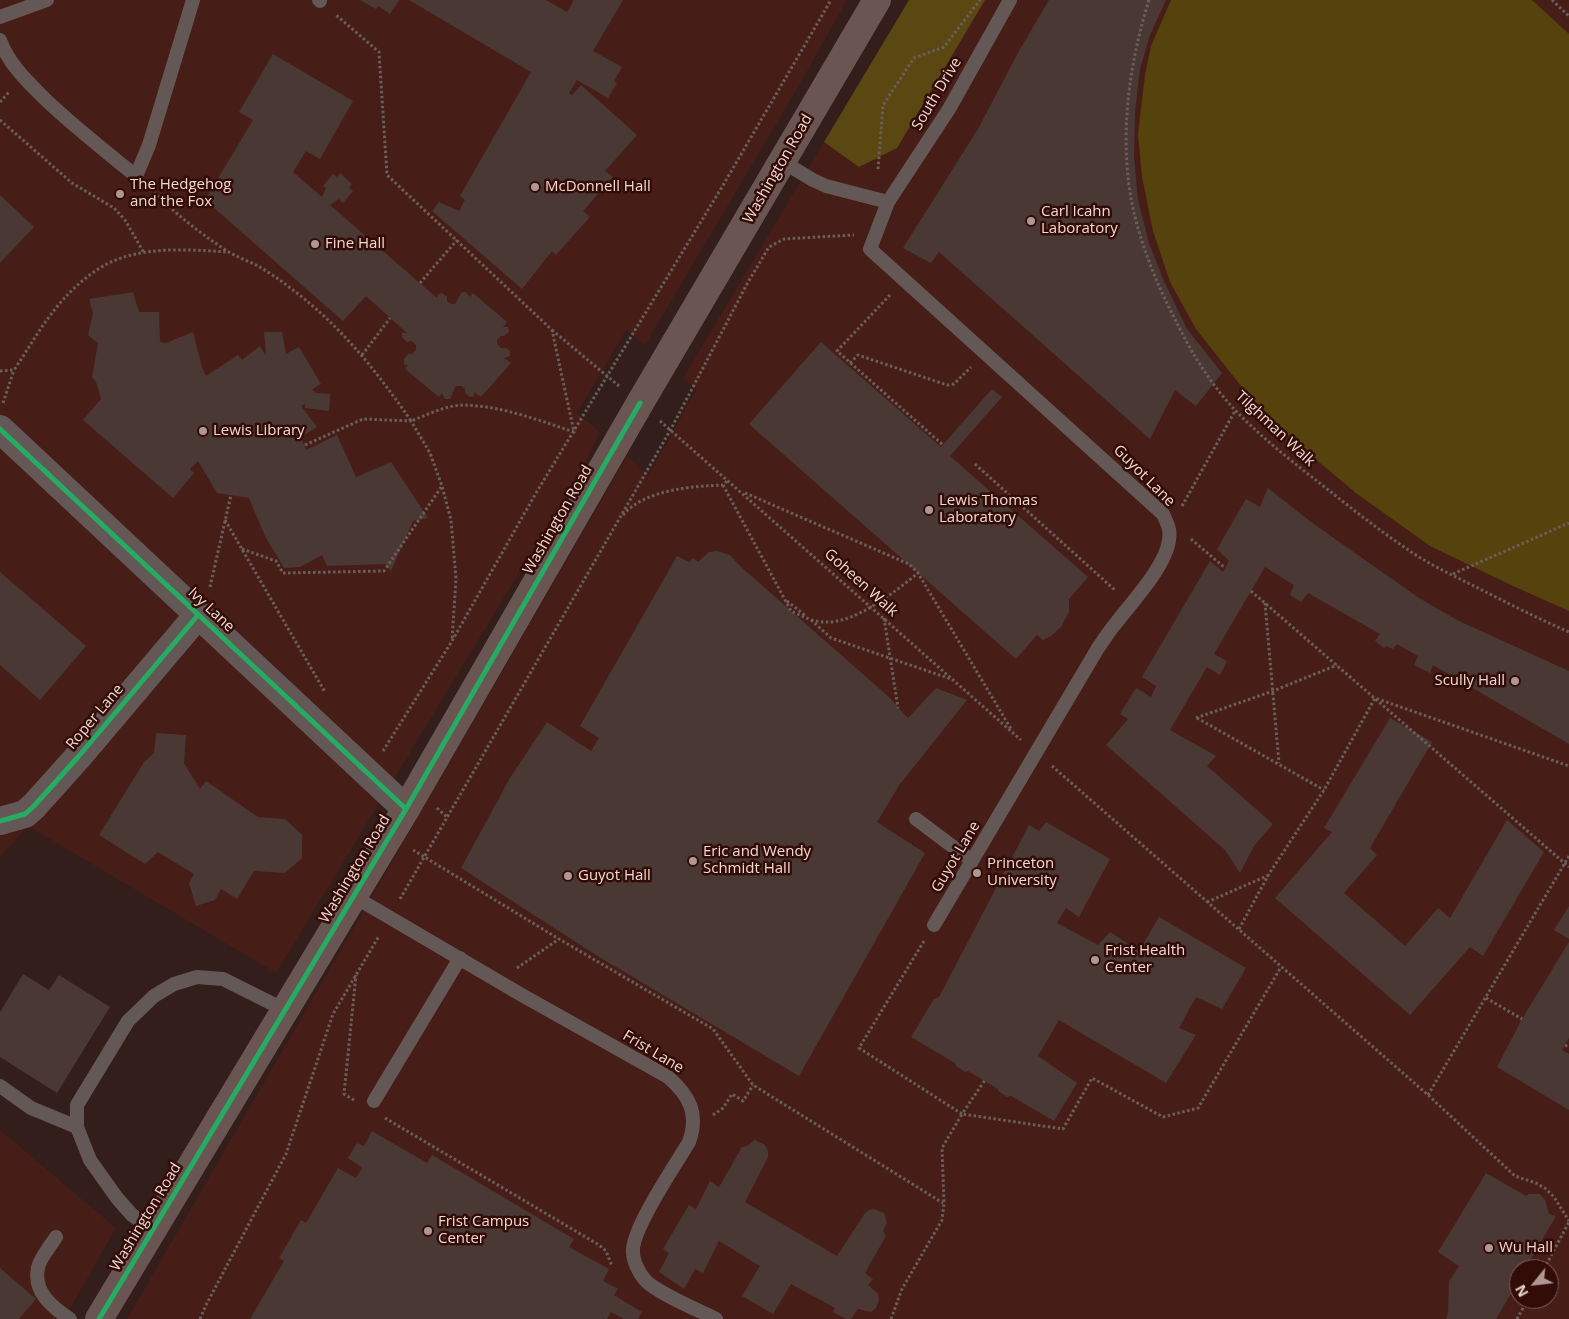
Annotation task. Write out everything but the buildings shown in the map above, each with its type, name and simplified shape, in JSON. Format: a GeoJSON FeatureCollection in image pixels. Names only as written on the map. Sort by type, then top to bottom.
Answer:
{"type":"FeatureCollection","features":[{"type":"Feature","properties":{"kind":"main road","name":"Washington Road"},"geometry":{"type":"LineString","coordinates":[[99,1319],[406,809],[640,403],[877,0]]}},
{"type":"Feature","properties":{"kind":"street","name":"Ivy Lane"},"geometry":{"type":"LineString","coordinates":[[1,417],[198,615],[406,809]]}},
{"type":"Feature","properties":{"kind":"street","name":"Roper Lane"},"geometry":{"type":"LineString","coordinates":[[0,821],[25,814],[34,806],[198,615]]}},
{"type":"Feature","properties":{"kind":"lane"},"geometry":{"type":"LineString","coordinates":[[0,17],[47,0]]}},
{"type":"Feature","properties":{"kind":"lane"},"geometry":{"type":"LineString","coordinates":[[0,40],[4,50],[23,77],[76,128],[136,176],[149,145],[193,0]]}},
{"type":"Feature","properties":{"kind":"lane","name":"South Drive"},"geometry":{"type":"LineString","coordinates":[[888,202],[949,108],[1010,0]]}},
{"type":"Feature","properties":{"kind":"lane"},"geometry":{"type":"LineString","coordinates":[[783,162],[826,186],[888,202]]}},
{"type":"Feature","properties":{"kind":"lane","name":"Guyot Lane"},"geometry":{"type":"LineString","coordinates":[[888,202],[870,249],[1163,514],[1170,528],[1166,551],[1131,604],[1098,648],[934,925]]}},
{"type":"Feature","properties":{"kind":"lane"},"geometry":{"type":"LineString","coordinates":[[916,819],[972,861]]}},
{"type":"Feature","properties":{"kind":"lane","name":"Frist Lane"},"geometry":{"type":"LineString","coordinates":[[353,896],[668,1077],[680,1087],[693,1114],[694,1128],[688,1142],[641,1223],[635,1237],[633,1251],[637,1268],[645,1280],[661,1291],[716,1319]]}},
{"type":"Feature","properties":{"kind":"lane"},"geometry":{"type":"LineString","coordinates":[[371,1106],[460,958]]}},
{"type":"Feature","properties":{"kind":"lane"},"geometry":{"type":"LineString","coordinates":[[153,1230],[132,1216],[90,1160],[77,1127],[77,1105],[128,1021],[154,996],[174,984],[197,978],[223,979],[285,1010]]}},
{"type":"Feature","properties":{"kind":"lane"},"geometry":{"type":"LineString","coordinates":[[0,1086],[31,1108],[77,1127]]}},
{"type":"Feature","properties":{"kind":"lane"},"geometry":{"type":"LineString","coordinates":[[56,1237],[38,1267],[38,1282],[42,1294],[52,1307],[70,1319]]}},
{"type":"Feature","properties":{"kind":"path"},"geometry":{"type":"LineString","coordinates":[[381,755],[452,641],[536,493],[722,187],[831,0]]}},
{"type":"Feature","properties":{"kind":"path"},"geometry":{"type":"LineString","coordinates":[[878,169],[883,105],[914,58],[944,47],[980,0]]}},
{"type":"Feature","properties":{"kind":"path"},"geometry":{"type":"LineString","coordinates":[[1552,0],[1569,16]]}},
{"type":"Feature","properties":{"kind":"path"},"geometry":{"type":"LineString","coordinates":[[319,1],[379,52],[387,175],[552,330],[608,376]]}},
{"type":"Feature","properties":{"kind":"path"},"geometry":{"type":"LineString","coordinates":[[0,120],[72,183],[114,208],[125,220],[144,253]]}},
{"type":"Feature","properties":{"kind":"path"},"geometry":{"type":"LineString","coordinates":[[136,176],[194,230],[290,287],[322,314],[362,355],[411,421],[430,453],[442,486],[450,520],[456,579],[452,641]]}},
{"type":"Feature","properties":{"kind":"path"},"geometry":{"type":"LineString","coordinates":[[396,906],[671,430],[747,284],[769,247],[784,239],[854,235]]}},
{"type":"Feature","properties":{"kind":"path"},"geometry":{"type":"LineString","coordinates":[[420,283],[457,240]]}},
{"type":"Feature","properties":{"kind":"path"},"geometry":{"type":"LineString","coordinates":[[1,417],[14,370],[51,313],[69,293],[99,269],[115,260],[144,253],[169,250],[229,252]]}},
{"type":"Feature","properties":{"kind":"path"},"geometry":{"type":"LineString","coordinates":[[904,280],[837,351],[943,445]]}},
{"type":"Feature","properties":{"kind":"path"},"geometry":{"type":"LineString","coordinates":[[362,355],[390,318]]}},
{"type":"Feature","properties":{"kind":"path"},"geometry":{"type":"LineString","coordinates":[[552,330],[574,432]]}},
{"type":"Feature","properties":{"kind":"path"},"geometry":{"type":"LineString","coordinates":[[850,363],[858,355],[946,385],[954,384],[985,353]]}},
{"type":"Feature","properties":{"kind":"path"},"geometry":{"type":"LineString","coordinates":[[0,371],[14,370]]}},
{"type":"Feature","properties":{"kind":"path"},"geometry":{"type":"LineString","coordinates":[[304,446],[363,419],[411,421],[462,405],[509,411],[574,432]]}},
{"type":"Feature","properties":{"kind":"path"},"geometry":{"type":"LineString","coordinates":[[1179,511],[1235,411]]}},
{"type":"Feature","properties":{"kind":"path"},"geometry":{"type":"LineString","coordinates":[[975,464],[1131,604]]}},
{"type":"Feature","properties":{"kind":"path"},"geometry":{"type":"LineString","coordinates":[[618,521],[634,505],[662,493],[693,486],[723,485],[728,480]]}},
{"type":"Feature","properties":{"kind":"path"},"geometry":{"type":"LineString","coordinates":[[723,485],[791,611],[811,620],[827,622],[842,620],[871,607],[898,589],[918,572]]}},
{"type":"Feature","properties":{"kind":"path"},"geometry":{"type":"LineString","coordinates":[[242,549],[276,561],[283,573],[384,571],[442,486]]}},
{"type":"Feature","properties":{"kind":"path"},"geometry":{"type":"LineString","coordinates":[[742,492],[909,564],[918,572],[1014,734]]}},
{"type":"Feature","properties":{"kind":"path"},"geometry":{"type":"LineString","coordinates":[[209,587],[231,495]]}},
{"type":"Feature","properties":{"kind":"path"},"geometry":{"type":"LineString","coordinates":[[225,520],[326,693]]}},
{"type":"Feature","properties":{"kind":"path"},"geometry":{"type":"LineString","coordinates":[[1452,574],[1569,524]]}},
{"type":"Feature","properties":{"kind":"path"},"geometry":{"type":"LineString","coordinates":[[1187,535],[1225,568]]}},
{"type":"Feature","properties":{"kind":"path"},"geometry":{"type":"LineString","coordinates":[[1252,591],[1569,867]]}},
{"type":"Feature","properties":{"kind":"path"},"geometry":{"type":"LineString","coordinates":[[1265,603],[1279,764]]}},
{"type":"Feature","properties":{"kind":"path"},"geometry":{"type":"LineString","coordinates":[[884,618],[898,708]]}},
{"type":"Feature","properties":{"kind":"path"},"geometry":{"type":"LineString","coordinates":[[811,620],[831,638],[953,680]]}},
{"type":"Feature","properties":{"kind":"path"},"geometry":{"type":"LineString","coordinates":[[1324,790],[1196,718],[1273,691],[1337,665]]}},
{"type":"Feature","properties":{"kind":"path"},"geometry":{"type":"LineString","coordinates":[[1375,698],[1569,766]]}},
{"type":"Feature","properties":{"kind":"path"},"geometry":{"type":"LineString","coordinates":[[1239,929],[1269,874],[1324,790],[1375,698]]}},
{"type":"Feature","properties":{"kind":"path"},"geometry":{"type":"LineString","coordinates":[[1428,1095],[1569,856]]}},
{"type":"Feature","properties":{"kind":"path"},"geometry":{"type":"LineString","coordinates":[[425,857],[712,1029],[753,1085],[944,1203]]}},
{"type":"Feature","properties":{"kind":"path"},"geometry":{"type":"LineString","coordinates":[[1207,902],[1269,874]]}},
{"type":"Feature","properties":{"kind":"path"},"geometry":{"type":"LineString","coordinates":[[934,925],[860,1048],[962,1114],[1063,1129],[1092,1078],[1163,1117],[1198,1108],[1281,967]]}},
{"type":"Feature","properties":{"kind":"path"},"geometry":{"type":"LineString","coordinates":[[200,1319],[206,1304],[286,1154],[333,1014],[381,932]]}},
{"type":"Feature","properties":{"kind":"path"},"geometry":{"type":"LineString","coordinates":[[510,973],[559,939]]}},
{"type":"Feature","properties":{"kind":"path"},"geometry":{"type":"LineString","coordinates":[[356,975],[344,1094],[371,1106],[599,1245],[606,1251],[613,1270]]}},
{"type":"Feature","properties":{"kind":"path"},"geometry":{"type":"LineString","coordinates":[[1486,998],[1522,1019]]}},
{"type":"Feature","properties":{"kind":"path"},"geometry":{"type":"LineString","coordinates":[[891,1319],[902,1289],[942,1220],[944,1203],[942,1148],[985,1080]]}},
{"type":"Feature","properties":{"kind":"path"},"geometry":{"type":"LineString","coordinates":[[723,1108],[732,1094],[743,1101],[753,1085]]}},
{"type":"Feature","properties":{"kind":"path"},"geometry":{"type":"LineString","coordinates":[[1549,1259],[1569,1222]]}},
{"type":"Feature","properties":{"kind":"shaded area"},"geometry":{"type":"Polygon","coordinates":[[[0,0],[847,0],[801,82],[645,345],[626,330],[577,413],[600,432],[582,469],[276,973],[28,826],[0,857],[0,0]]]}},
{"type":"Feature","properties":{"kind":"shaded area","name":"Princeton University"},"geometry":{"type":"Polygon","coordinates":[[[909,0],[1569,0],[1569,1319],[127,1319],[627,456],[648,476],[696,390],[683,378],[909,0]]]}},
{"type":"Feature","properties":{"kind":"shaded area"},"geometry":{"type":"Polygon","coordinates":[[[909,0],[985,0],[897,148],[859,167],[824,142],[909,0]]]}},
{"type":"Feature","properties":{"kind":"shaded area"},"geometry":{"type":"Polygon","coordinates":[[[1171,0],[1532,0],[1569,34],[1569,611],[1430,546],[1356,493],[1295,442],[1245,391],[1196,329],[1170,282],[1153,231],[1142,177],[1138,134],[1145,75],[1151,46],[1171,0]]]}},
{"type":"Feature","properties":{"kind":"shaded area"},"geometry":{"type":"Polygon","coordinates":[[[0,1130],[116,1228],[64,1319],[0,1319],[0,1130]]]}},
{"type":"Feature","properties":{"kind":"cycle path"},"geometry":{"type":"LineString","coordinates":[[99,1319],[406,809],[640,403]]}},
{"type":"Feature","properties":{"kind":"cycle path"},"geometry":{"type":"LineString","coordinates":[[0,429],[406,809]]}},
{"type":"Feature","properties":{"kind":"cycle path"},"geometry":{"type":"LineString","coordinates":[[0,821],[25,814],[34,806],[198,615]]}},
{"type":"Feature","properties":{"kind":"place","name":"McDonnell Hall"},"geometry":{"type":"Point","coordinates":[535,187]}},
{"type":"Feature","properties":{"kind":"place","name":"The Hedgehog and the Fox"},"geometry":{"type":"Point","coordinates":[120,194]}},
{"type":"Feature","properties":{"kind":"place","name":"Carl Icahn Laboratory"},"geometry":{"type":"Point","coordinates":[1031,221]}},
{"type":"Feature","properties":{"kind":"place","name":"Fine Hall"},"geometry":{"type":"Point","coordinates":[315,244]}},
{"type":"Feature","properties":{"kind":"place","name":"Lewis Library"},"geometry":{"type":"Point","coordinates":[203,431]}},
{"type":"Feature","properties":{"kind":"place","name":"Lewis Thomas Laboratory"},"geometry":{"type":"Point","coordinates":[929,510]}},
{"type":"Feature","properties":{"kind":"place","name":"Scully Hall"},"geometry":{"type":"Point","coordinates":[1515,681]}},
{"type":"Feature","properties":{"kind":"place","name":"Eric and Wendy Schmidt Hall"},"geometry":{"type":"Point","coordinates":[693,861]}},
{"type":"Feature","properties":{"kind":"place","name":"Princeton University"},"geometry":{"type":"Point","coordinates":[977,873]}},
{"type":"Feature","properties":{"kind":"place","name":"Guyot Hall"},"geometry":{"type":"Point","coordinates":[568,876]}},
{"type":"Feature","properties":{"kind":"place","name":"Frist Health Center"},"geometry":{"type":"Point","coordinates":[1095,960]}},
{"type":"Feature","properties":{"kind":"place","name":"Frist Campus Center"},"geometry":{"type":"Point","coordinates":[428,1231]}},
{"type":"Feature","properties":{"kind":"place","name":"Wu Hall"},"geometry":{"type":"Point","coordinates":[1489,1248]}}]}
